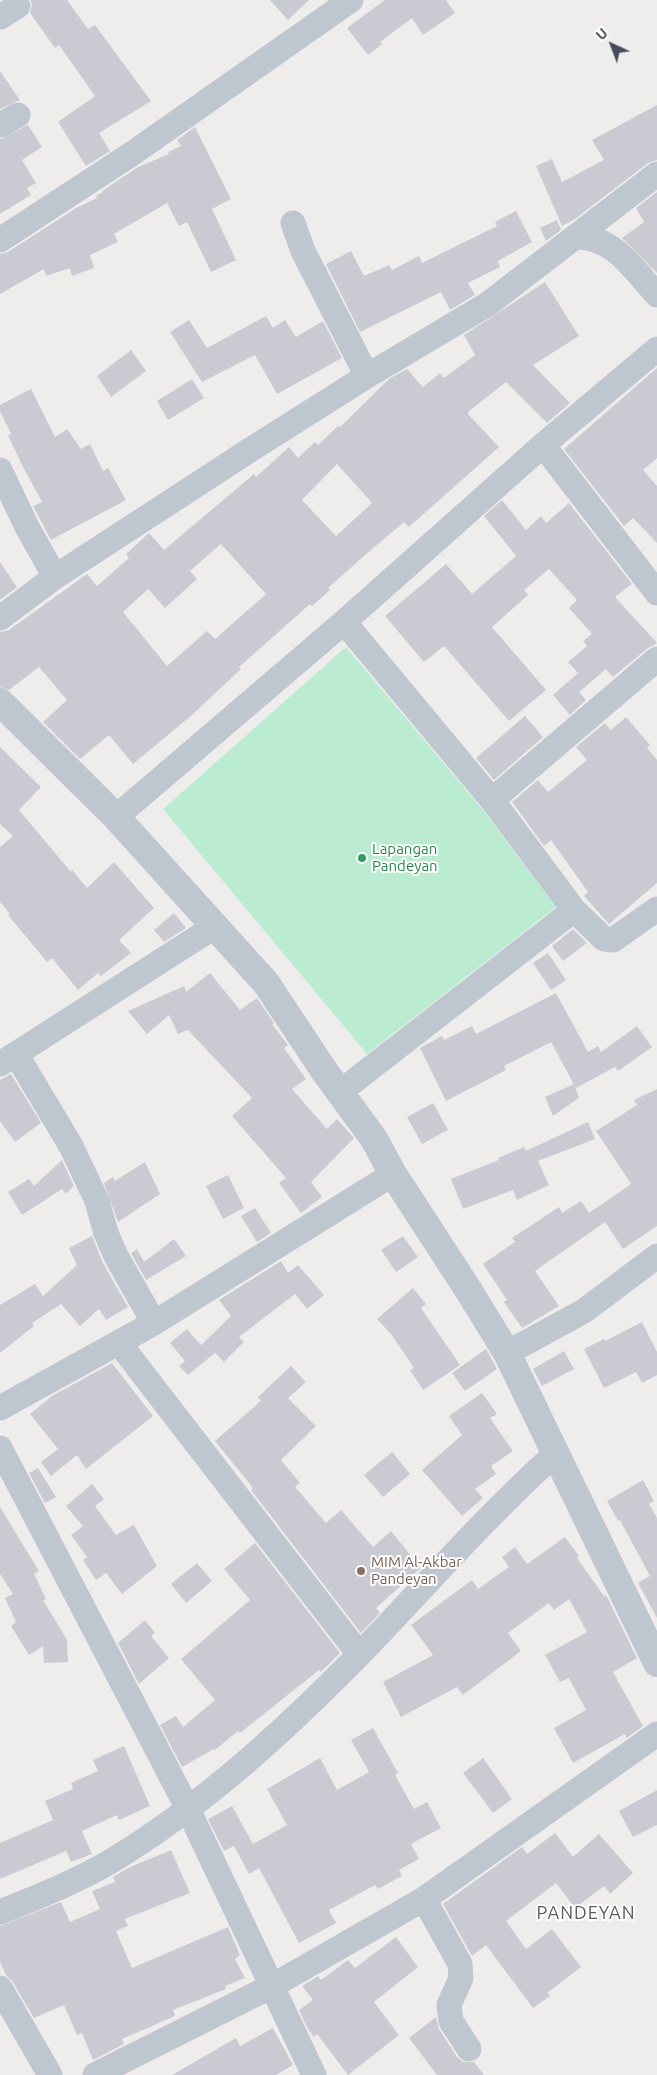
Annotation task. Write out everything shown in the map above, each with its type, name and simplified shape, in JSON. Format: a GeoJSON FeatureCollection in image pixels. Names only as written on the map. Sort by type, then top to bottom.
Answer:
{"type":"FeatureCollection","features":[{"type":"Feature","properties":{"kind":"street"},"geometry":{"type":"LineString","coordinates":[[0,240],[133,153],[350,0]]}},
{"type":"Feature","properties":{"kind":"street"},"geometry":{"type":"LineString","coordinates":[[0,618],[55,577],[367,376],[488,304],[657,174]]}},
{"type":"Feature","properties":{"kind":"street"},"geometry":{"type":"LineString","coordinates":[[293,223],[303,251],[367,376]]}},
{"type":"Feature","properties":{"kind":"street"},"geometry":{"type":"LineString","coordinates":[[576,237],[588,236],[610,245],[657,295]]}},
{"type":"Feature","properties":{"kind":"street"},"geometry":{"type":"LineString","coordinates":[[116,817],[344,622],[544,445],[657,349]]}},
{"type":"Feature","properties":{"kind":"street"},"geometry":{"type":"LineString","coordinates":[[544,445],[657,593]]}},
{"type":"Feature","properties":{"kind":"street"},"geometry":{"type":"LineString","coordinates":[[0,470],[27,527],[55,577]]}},
{"type":"Feature","properties":{"kind":"street"},"geometry":{"type":"LineString","coordinates":[[344,622],[492,800],[574,910],[604,939],[613,940],[657,909]]}},
{"type":"Feature","properties":{"kind":"street"},"geometry":{"type":"LineString","coordinates":[[492,800],[657,659]]}},
{"type":"Feature","properties":{"kind":"street"},"geometry":{"type":"LineString","coordinates":[[0,702],[116,817],[266,983],[374,1139],[393,1174],[507,1353],[554,1454],[657,1664]]}},
{"type":"Feature","properties":{"kind":"street"},"geometry":{"type":"LineString","coordinates":[[340,1092],[574,910]]}},
{"type":"Feature","properties":{"kind":"street"},"geometry":{"type":"LineString","coordinates":[[154,1323],[116,1256],[106,1233],[97,1201],[71,1146],[8,1059],[214,927]]}},
{"type":"Feature","properties":{"kind":"street"},"geometry":{"type":"LineString","coordinates":[[0,1408],[154,1323],[393,1174]]}},
{"type":"Feature","properties":{"kind":"street"},"geometry":{"type":"LineString","coordinates":[[507,1353],[584,1311],[657,1256]]}},
{"type":"Feature","properties":{"kind":"street"},"geometry":{"type":"LineString","coordinates":[[119,1343],[359,1654]]}},
{"type":"Feature","properties":{"kind":"street"},"geometry":{"type":"LineString","coordinates":[[0,1448],[188,1808],[314,2075]]}},
{"type":"Feature","properties":{"kind":"street"},"geometry":{"type":"LineString","coordinates":[[0,1912],[98,1868],[188,1808],[282,1730],[554,1454]]}},
{"type":"Feature","properties":{"kind":"street"},"geometry":{"type":"LineString","coordinates":[[94,2075],[272,1986],[424,1899],[657,1734]]}},
{"type":"Feature","properties":{"kind":"street"},"geometry":{"type":"LineString","coordinates":[[424,1899],[460,1964],[461,1978],[449,2005],[451,2021],[469,2049]]}},
{"type":"Feature","properties":{"kind":"street"},"geometry":{"type":"LineString","coordinates":[[0,1988],[50,2075]]}},
{"type":"Feature","properties":{"kind":"green space","name":"Lapangan Pandeyan"},"geometry":{"type":"Polygon","coordinates":[[[346,647],[483,810],[556,907],[367,1054],[163,809],[346,647]]]}},
{"type":"Feature","properties":{"kind":"building"},"geometry":{"type":"Polygon","coordinates":[[[31,0],[67,0],[88,29],[95,25],[151,101],[99,133],[110,151],[86,166],[58,122],[95,96],[59,45],[55,48],[30,13],[31,0]]]}},
{"type":"Feature","properties":{"kind":"building"},"geometry":{"type":"Polygon","coordinates":[[[270,0],[309,0],[288,20],[270,0]]]}},
{"type":"Feature","properties":{"kind":"building"},"geometry":{"type":"Polygon","coordinates":[[[385,0],[446,0],[455,13],[423,35],[412,18],[380,42],[382,44],[368,55],[347,28],[385,0]]]}},
{"type":"Feature","properties":{"kind":"building"},"geometry":{"type":"Polygon","coordinates":[[[0,71],[20,100],[0,109],[0,71]]]}},
{"type":"Feature","properties":{"kind":"building"},"geometry":{"type":"Polygon","coordinates":[[[657,105],[657,160],[648,163],[575,219],[562,226],[536,166],[552,159],[562,182],[604,160],[592,140],[657,105]]]}},
{"type":"Feature","properties":{"kind":"building"},"geometry":{"type":"Polygon","coordinates":[[[28,125],[42,147],[22,160],[36,183],[27,188],[31,195],[0,214],[0,139],[28,125]]]}},
{"type":"Feature","properties":{"kind":"building"},"geometry":{"type":"Polygon","coordinates":[[[195,127],[231,199],[212,209],[236,260],[211,272],[187,222],[179,226],[167,203],[114,234],[118,242],[90,255],[94,268],[72,276],[70,268],[46,276],[44,269],[0,294],[0,254],[8,252],[76,208],[97,198],[96,196],[102,191],[138,167],[169,154],[168,152],[181,146],[177,140],[195,127]]]}},
{"type":"Feature","properties":{"kind":"building"},"geometry":{"type":"Polygon","coordinates":[[[657,192],[657,273],[622,238],[644,222],[636,208],[657,192]]]}},
{"type":"Feature","properties":{"kind":"building"},"geometry":{"type":"Polygon","coordinates":[[[516,211],[532,242],[498,261],[500,267],[468,283],[475,295],[450,310],[441,292],[360,332],[326,264],[351,251],[364,276],[389,265],[392,270],[419,256],[422,263],[497,226],[495,222],[516,211]]]}},
{"type":"Feature","properties":{"kind":"building"},"geometry":{"type":"Polygon","coordinates":[[[557,220],[561,230],[546,241],[540,228],[557,220]]]}},
{"type":"Feature","properties":{"kind":"building"},"geometry":{"type":"Polygon","coordinates":[[[545,282],[579,336],[533,365],[570,403],[547,423],[506,382],[469,411],[468,414],[499,447],[409,527],[404,522],[364,556],[328,588],[330,590],[312,606],[310,604],[239,667],[241,669],[192,715],[133,764],[109,735],[80,759],[43,722],[67,700],[39,667],[9,690],[0,687],[0,632],[9,630],[87,574],[97,586],[129,558],[126,554],[149,533],[164,550],[254,474],[256,477],[289,447],[298,458],[315,442],[318,445],[338,426],[340,427],[389,379],[407,369],[423,387],[440,373],[444,378],[475,355],[464,335],[545,282]],[[337,464],[302,500],[336,536],[372,503],[337,464]],[[221,544],[190,571],[197,579],[165,608],[148,589],[123,612],[167,666],[207,631],[215,639],[266,594],[221,544]]]}},
{"type":"Feature","properties":{"kind":"building"},"geometry":{"type":"Polygon","coordinates":[[[266,316],[273,328],[285,320],[296,337],[323,321],[342,358],[277,394],[255,355],[202,382],[170,332],[189,320],[207,348],[266,316]]]}},
{"type":"Feature","properties":{"kind":"building"},"geometry":{"type":"Polygon","coordinates":[[[131,350],[146,371],[111,397],[97,376],[131,350]]]}},
{"type":"Feature","properties":{"kind":"building"},"geometry":{"type":"Polygon","coordinates":[[[657,368],[657,458],[643,470],[657,486],[657,543],[633,518],[624,526],[564,449],[657,368]]]}},
{"type":"Feature","properties":{"kind":"building"},"geometry":{"type":"Polygon","coordinates":[[[192,379],[204,398],[168,420],[157,401],[192,379]]]}},
{"type":"Feature","properties":{"kind":"building"},"geometry":{"type":"Polygon","coordinates":[[[31,389],[55,437],[67,429],[81,449],[90,444],[103,471],[108,468],[126,500],[51,540],[33,506],[42,502],[8,435],[11,434],[0,411],[0,405],[31,389]]]}},
{"type":"Feature","properties":{"kind":"building"},"geometry":{"type":"Polygon","coordinates":[[[502,500],[526,530],[541,516],[546,523],[569,503],[632,584],[615,597],[657,643],[648,648],[613,677],[606,669],[579,692],[586,700],[570,715],[553,695],[578,673],[568,662],[587,646],[583,641],[592,634],[569,608],[577,600],[549,569],[524,590],[528,595],[492,627],[546,690],[509,721],[444,646],[424,662],[385,616],[446,564],[472,594],[516,556],[484,516],[502,500]]]}},
{"type":"Feature","properties":{"kind":"building"},"geometry":{"type":"Polygon","coordinates":[[[0,562],[17,587],[0,600],[0,562]]]}},
{"type":"Feature","properties":{"kind":"building"},"geometry":{"type":"Polygon","coordinates":[[[525,716],[543,737],[494,780],[476,758],[525,716]]]}},
{"type":"Feature","properties":{"kind":"building"},"geometry":{"type":"Polygon","coordinates":[[[626,717],[650,745],[647,748],[657,760],[657,883],[609,924],[584,896],[588,892],[551,840],[544,846],[512,802],[538,780],[548,792],[587,760],[576,747],[605,723],[611,730],[626,717]]]}},
{"type":"Feature","properties":{"kind":"building"},"geometry":{"type":"Polygon","coordinates":[[[0,747],[41,787],[19,810],[71,872],[72,870],[87,888],[114,862],[154,908],[119,940],[131,953],[101,976],[98,973],[78,990],[52,958],[47,962],[8,915],[10,914],[0,902],[0,847],[13,836],[0,824],[0,747]]]}},
{"type":"Feature","properties":{"kind":"building"},"geometry":{"type":"Polygon","coordinates":[[[174,913],[186,928],[164,942],[154,930],[174,913]]]}},
{"type":"Feature","properties":{"kind":"building"},"geometry":{"type":"Polygon","coordinates":[[[573,929],[587,943],[563,961],[552,946],[573,929]]]}},
{"type":"Feature","properties":{"kind":"building"},"geometry":{"type":"Polygon","coordinates":[[[548,953],[566,980],[551,990],[533,963],[548,953]]]}},
{"type":"Feature","properties":{"kind":"building"},"geometry":{"type":"Polygon","coordinates":[[[210,973],[240,1010],[257,998],[274,1023],[272,1024],[288,1045],[284,1048],[306,1079],[292,1089],[327,1129],[337,1119],[354,1138],[311,1182],[322,1197],[301,1213],[279,1183],[286,1178],[232,1116],[252,1098],[188,1030],[178,1034],[169,1015],[147,1034],[128,1011],[184,986],[186,992],[210,973]]]}},
{"type":"Feature","properties":{"kind":"building"},"geometry":{"type":"Polygon","coordinates":[[[556,993],[588,1052],[598,1046],[601,1052],[637,1026],[652,1047],[618,1071],[615,1067],[576,1088],[551,1042],[504,1066],[506,1070],[446,1101],[420,1048],[442,1036],[444,1040],[472,1026],[476,1034],[556,993]]]}},
{"type":"Feature","properties":{"kind":"building"},"geometry":{"type":"Polygon","coordinates":[[[11,1074],[41,1123],[15,1142],[0,1121],[0,1080],[11,1074]]]}},
{"type":"Feature","properties":{"kind":"building"},"geometry":{"type":"Polygon","coordinates":[[[574,1084],[579,1098],[553,1116],[545,1097],[574,1084]]]}},
{"type":"Feature","properties":{"kind":"building"},"geometry":{"type":"Polygon","coordinates":[[[657,1089],[657,1226],[623,1249],[605,1222],[535,1271],[559,1306],[522,1328],[504,1302],[507,1300],[483,1264],[515,1242],[512,1238],[559,1207],[562,1213],[581,1201],[589,1213],[631,1184],[596,1131],[637,1105],[634,1100],[657,1089]]]}},
{"type":"Feature","properties":{"kind":"building"},"geometry":{"type":"Polygon","coordinates":[[[433,1103],[448,1130],[422,1144],[407,1117],[433,1103]]]}},
{"type":"Feature","properties":{"kind":"building"},"geometry":{"type":"Polygon","coordinates":[[[588,1122],[595,1139],[538,1161],[549,1185],[517,1200],[513,1190],[463,1209],[451,1179],[499,1160],[498,1158],[524,1147],[526,1151],[588,1122]]]}},
{"type":"Feature","properties":{"kind":"building"},"geometry":{"type":"Polygon","coordinates":[[[62,1160],[74,1186],[66,1194],[62,1189],[22,1215],[8,1192],[29,1179],[34,1186],[62,1160]]]}},
{"type":"Feature","properties":{"kind":"building"},"geometry":{"type":"Polygon","coordinates":[[[145,1162],[160,1194],[118,1222],[104,1183],[113,1177],[115,1181],[145,1162]]]}},
{"type":"Feature","properties":{"kind":"building"},"geometry":{"type":"Polygon","coordinates":[[[228,1175],[244,1208],[223,1219],[206,1186],[228,1175]]]}},
{"type":"Feature","properties":{"kind":"building"},"geometry":{"type":"Polygon","coordinates":[[[255,1208],[271,1233],[257,1242],[241,1216],[255,1208]]]}},
{"type":"Feature","properties":{"kind":"building"},"geometry":{"type":"Polygon","coordinates":[[[92,1236],[103,1263],[128,1307],[106,1320],[99,1309],[80,1326],[61,1304],[32,1323],[34,1326],[0,1353],[0,1305],[35,1284],[43,1296],[77,1265],[69,1248],[92,1236]]]}},
{"type":"Feature","properties":{"kind":"building"},"geometry":{"type":"Polygon","coordinates":[[[403,1236],[418,1257],[396,1272],[381,1250],[403,1236]]]}},
{"type":"Feature","properties":{"kind":"building"},"geometry":{"type":"Polygon","coordinates":[[[174,1239],[186,1256],[146,1280],[131,1253],[137,1249],[144,1262],[174,1239]]]}},
{"type":"Feature","properties":{"kind":"building"},"geometry":{"type":"Polygon","coordinates":[[[281,1261],[288,1273],[298,1265],[324,1295],[307,1309],[295,1294],[239,1337],[244,1342],[224,1362],[215,1353],[188,1375],[179,1366],[185,1361],[170,1343],[187,1329],[201,1345],[231,1316],[219,1300],[281,1261]]]}},
{"type":"Feature","properties":{"kind":"building"},"geometry":{"type":"Polygon","coordinates":[[[413,1288],[426,1304],[421,1308],[460,1365],[423,1390],[410,1370],[414,1368],[391,1334],[377,1319],[413,1288]]]}},
{"type":"Feature","properties":{"kind":"building"},"geometry":{"type":"Polygon","coordinates":[[[642,1322],[657,1352],[657,1375],[642,1383],[636,1372],[604,1388],[584,1349],[604,1339],[605,1341],[642,1322]]]}},
{"type":"Feature","properties":{"kind":"building"},"geometry":{"type":"Polygon","coordinates":[[[486,1349],[497,1369],[465,1391],[452,1373],[486,1349]]]}},
{"type":"Feature","properties":{"kind":"building"},"geometry":{"type":"Polygon","coordinates":[[[564,1351],[574,1369],[542,1386],[533,1369],[564,1351]]]}},
{"type":"Feature","properties":{"kind":"building"},"geometry":{"type":"Polygon","coordinates":[[[112,1363],[153,1416],[86,1469],[77,1455],[51,1476],[41,1462],[58,1449],[30,1414],[52,1396],[112,1363]]]}},
{"type":"Feature","properties":{"kind":"building"},"geometry":{"type":"Polygon","coordinates":[[[291,1366],[306,1382],[288,1398],[316,1426],[281,1460],[300,1483],[295,1487],[326,1523],[341,1510],[373,1547],[391,1531],[421,1568],[376,1608],[380,1613],[361,1633],[251,1490],[253,1488],[215,1441],[261,1401],[258,1397],[291,1366]]]}},
{"type":"Feature","properties":{"kind":"building"},"geometry":{"type":"Polygon","coordinates":[[[482,1393],[497,1414],[490,1418],[513,1451],[491,1466],[496,1474],[475,1489],[483,1498],[462,1516],[422,1470],[462,1435],[449,1416],[482,1393]]]}},
{"type":"Feature","properties":{"kind":"building"},"geometry":{"type":"Polygon","coordinates":[[[392,1452],[410,1474],[383,1497],[364,1475],[392,1452]]]}},
{"type":"Feature","properties":{"kind":"building"},"geometry":{"type":"Polygon","coordinates":[[[38,1468],[56,1497],[45,1503],[29,1473],[38,1468]]]}},
{"type":"Feature","properties":{"kind":"building"},"geometry":{"type":"Polygon","coordinates":[[[643,1480],[654,1501],[649,1504],[657,1518],[657,1618],[638,1583],[650,1576],[620,1520],[618,1521],[607,1501],[643,1480]]]}},
{"type":"Feature","properties":{"kind":"building"},"geometry":{"type":"Polygon","coordinates":[[[92,1484],[104,1499],[95,1506],[116,1535],[134,1525],[157,1566],[122,1594],[106,1573],[96,1580],[83,1560],[87,1557],[71,1535],[83,1526],[66,1506],[92,1484]]]}},
{"type":"Feature","properties":{"kind":"building"},"geometry":{"type":"Polygon","coordinates":[[[0,1507],[39,1571],[34,1574],[46,1599],[43,1600],[67,1640],[68,1662],[44,1663],[43,1646],[29,1655],[11,1626],[16,1622],[5,1598],[13,1594],[0,1574],[0,1507]]]}},
{"type":"Feature","properties":{"kind":"building"},"geometry":{"type":"Polygon","coordinates":[[[565,1537],[579,1556],[577,1558],[604,1596],[606,1595],[637,1658],[613,1672],[643,1726],[627,1738],[625,1734],[573,1763],[554,1728],[586,1710],[569,1678],[560,1682],[545,1655],[587,1632],[569,1599],[554,1610],[549,1603],[508,1633],[521,1651],[463,1695],[457,1687],[401,1717],[383,1682],[433,1655],[411,1625],[472,1580],[478,1589],[509,1567],[502,1557],[515,1547],[527,1564],[565,1537]]]}},
{"type":"Feature","properties":{"kind":"building"},"geometry":{"type":"Polygon","coordinates":[[[255,1543],[340,1653],[321,1672],[319,1670],[240,1733],[238,1731],[215,1750],[182,1767],[160,1725],[176,1716],[183,1727],[215,1700],[181,1659],[250,1600],[224,1569],[255,1543]]]}},
{"type":"Feature","properties":{"kind":"building"},"geometry":{"type":"Polygon","coordinates":[[[197,1563],[212,1581],[186,1603],[171,1584],[197,1563]]]}},
{"type":"Feature","properties":{"kind":"building"},"geometry":{"type":"Polygon","coordinates":[[[145,1620],[155,1633],[151,1636],[169,1658],[139,1684],[118,1643],[145,1620]]]}},
{"type":"Feature","properties":{"kind":"building"},"geometry":{"type":"Polygon","coordinates":[[[373,1728],[398,1773],[395,1775],[414,1809],[427,1802],[441,1828],[411,1844],[419,1859],[399,1870],[402,1876],[378,1889],[375,1885],[329,1910],[336,1923],[299,1943],[259,1868],[249,1874],[234,1846],[224,1851],[208,1819],[232,1806],[253,1844],[287,1825],[267,1789],[320,1758],[337,1790],[369,1772],[351,1740],[373,1728]]]}},
{"type":"Feature","properties":{"kind":"building"},"geometry":{"type":"Polygon","coordinates":[[[124,1746],[150,1806],[119,1820],[117,1815],[82,1831],[92,1854],[71,1862],[66,1851],[0,1879],[0,1843],[53,1820],[45,1801],[73,1789],[71,1783],[98,1771],[93,1760],[124,1746]]]}},
{"type":"Feature","properties":{"kind":"building"},"geometry":{"type":"Polygon","coordinates":[[[483,1758],[512,1799],[493,1813],[463,1773],[483,1758]]]}},
{"type":"Feature","properties":{"kind":"building"},"geometry":{"type":"Polygon","coordinates":[[[657,1790],[657,1825],[633,1837],[619,1811],[657,1790]]]}},
{"type":"Feature","properties":{"kind":"building"},"geometry":{"type":"Polygon","coordinates":[[[555,1833],[573,1857],[599,1834],[633,1873],[610,1894],[604,1886],[575,1908],[556,1883],[506,1921],[526,1949],[552,1929],[581,1967],[547,1993],[550,1996],[533,2008],[486,1945],[472,1956],[443,1904],[522,1847],[527,1854],[555,1833]]]}},
{"type":"Feature","properties":{"kind":"building"},"geometry":{"type":"Polygon","coordinates":[[[171,1850],[190,1893],[125,1919],[128,1926],[116,1931],[132,1968],[228,1927],[240,1955],[235,1959],[245,1978],[225,1986],[226,1989],[173,2010],[175,2016],[122,2039],[124,2044],[93,2060],[82,2033],[77,2035],[64,2005],[34,2018],[12,1981],[6,1975],[0,1962],[0,1926],[61,1902],[70,1922],[100,1909],[92,1891],[115,1882],[113,1877],[128,1868],[171,1850]]]}},
{"type":"Feature","properties":{"kind":"building"},"geometry":{"type":"Polygon","coordinates":[[[396,1937],[418,1967],[374,2002],[399,2035],[348,2075],[317,2034],[314,2037],[308,2029],[299,2010],[313,2000],[302,1986],[318,1976],[321,1980],[348,1960],[355,1968],[396,1937]]]}},
{"type":"Feature","properties":{"kind":"building"},"geometry":{"type":"Polygon","coordinates":[[[436,2017],[439,2029],[457,2057],[463,2062],[474,2062],[484,2075],[437,2075],[409,2038],[436,2017]]]}},
{"type":"Feature","properties":{"kind":"building"},"geometry":{"type":"Polygon","coordinates":[[[273,2028],[293,2065],[276,2075],[172,2075],[236,2038],[240,2046],[273,2028]]]}},
{"type":"Feature","properties":{"kind":"place","name":"Lapangan Pandeyan"},"geometry":{"type":"Point","coordinates":[362,858]}},
{"type":"Feature","properties":{"kind":"place","name":"MIM Al-Akbar Pandeyan"},"geometry":{"type":"Point","coordinates":[361,1571]}},
{"type":"Feature","properties":{"kind":"district","name":"PANDEYAN"},"geometry":{"type":"Point","coordinates":[586,1913]}}]}
